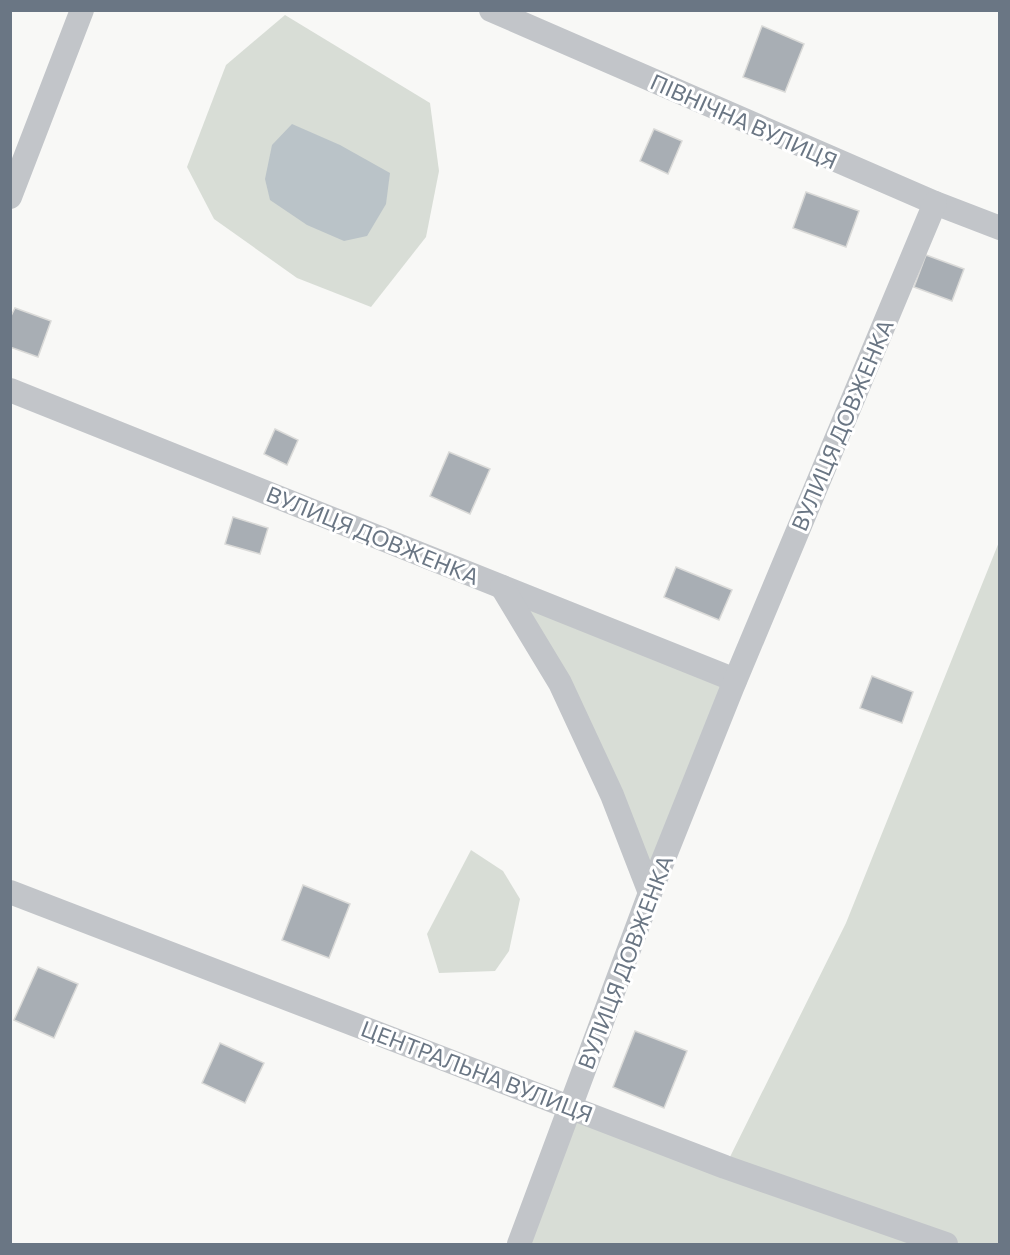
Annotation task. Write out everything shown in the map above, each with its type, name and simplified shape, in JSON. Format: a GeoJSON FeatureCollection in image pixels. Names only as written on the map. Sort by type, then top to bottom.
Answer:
{"type":"FeatureCollection","features":[{"type":"Feature","properties":{"kind":"street"},"geometry":{"type":"LineString","coordinates":[[10,197],[82,10]]}},
{"type":"Feature","properties":{"kind":"street","name":"ПІВНІЧНА ВУЛИЦЯ"},"geometry":{"type":"LineString","coordinates":[[491,10],[934,204],[999,228]]}},
{"type":"Feature","properties":{"kind":"street","name":"ВУЛИЦЯ ДОВЖЕНКА"},"geometry":{"type":"LineString","coordinates":[[519,1245],[650,893],[735,680],[934,204]]}},
{"type":"Feature","properties":{"kind":"street","name":"ВУЛИЦЯ ДОВЖЕНКА"},"geometry":{"type":"LineString","coordinates":[[10,390],[735,680]]}},
{"type":"Feature","properties":{"kind":"street"},"geometry":{"type":"LineString","coordinates":[[502,586],[560,683],[612,795],[650,893]]}},
{"type":"Feature","properties":{"kind":"street","name":"ЦЕНТРАЛЬНА ВУЛИЦЯ"},"geometry":{"type":"LineString","coordinates":[[10,892],[725,1167],[946,1245]]}},
{"type":"Feature","properties":{"kind":"shaded area"},"geometry":{"type":"Polygon","coordinates":[[[285,15],[430,103],[439,171],[426,237],[371,307],[297,278],[214,219],[187,167],[226,65],[285,15]]]}},
{"type":"Feature","properties":{"kind":"shaded area"},"geometry":{"type":"Polygon","coordinates":[[[292,124],[340,145],[390,173],[386,204],[367,236],[344,241],[307,225],[270,200],[265,179],[272,145],[292,124]]]}},
{"type":"Feature","properties":{"kind":"shaded area"},"geometry":{"type":"Polygon","coordinates":[[[999,542],[999,1244],[514,1244],[571,1107],[725,1167],[846,923],[999,542]]]}},
{"type":"Feature","properties":{"kind":"shaded area"},"geometry":{"type":"Polygon","coordinates":[[[502,587],[732,688],[650,893],[502,587]]]}},
{"type":"Feature","properties":{"kind":"shaded area"},"geometry":{"type":"Polygon","coordinates":[[[471,850],[503,871],[520,899],[509,951],[495,971],[439,973],[427,934],[471,850]]]}},
{"type":"Feature","properties":{"kind":"building"},"geometry":{"type":"Polygon","coordinates":[[[762,26],[804,44],[785,92],[743,77],[762,26]]]}},
{"type":"Feature","properties":{"kind":"building"},"geometry":{"type":"Polygon","coordinates":[[[654,129],[682,141],[668,174],[640,161],[654,129]]]}},
{"type":"Feature","properties":{"kind":"building"},"geometry":{"type":"Polygon","coordinates":[[[806,192],[859,211],[846,247],[793,228],[806,192]]]}},
{"type":"Feature","properties":{"kind":"building"},"geometry":{"type":"Polygon","coordinates":[[[926,255],[964,269],[952,301],[914,287],[926,255]]]}},
{"type":"Feature","properties":{"kind":"building"},"geometry":{"type":"Polygon","coordinates":[[[15,308],[51,321],[38,357],[10,347],[10,318],[15,308]]]}},
{"type":"Feature","properties":{"kind":"building"},"geometry":{"type":"Polygon","coordinates":[[[275,429],[298,440],[287,465],[264,454],[275,429]]]}},
{"type":"Feature","properties":{"kind":"building"},"geometry":{"type":"Polygon","coordinates":[[[449,452],[490,469],[470,514],[430,496],[449,452]]]}},
{"type":"Feature","properties":{"kind":"building"},"geometry":{"type":"Polygon","coordinates":[[[233,517],[268,528],[260,554],[225,544],[233,517]]]}},
{"type":"Feature","properties":{"kind":"building"},"geometry":{"type":"Polygon","coordinates":[[[676,567],[732,590],[719,620],[664,597],[676,567]]]}},
{"type":"Feature","properties":{"kind":"building"},"geometry":{"type":"Polygon","coordinates":[[[872,676],[913,692],[902,723],[860,708],[872,676]]]}},
{"type":"Feature","properties":{"kind":"building"},"geometry":{"type":"Polygon","coordinates":[[[303,885],[350,904],[329,958],[282,940],[303,885]]]}},
{"type":"Feature","properties":{"kind":"building"},"geometry":{"type":"Polygon","coordinates":[[[38,967],[78,984],[54,1038],[14,1020],[38,967]]]}},
{"type":"Feature","properties":{"kind":"building"},"geometry":{"type":"Polygon","coordinates":[[[635,1031],[687,1051],[664,1108],[613,1087],[635,1031]]]}},
{"type":"Feature","properties":{"kind":"building"},"geometry":{"type":"Polygon","coordinates":[[[220,1043],[264,1063],[245,1103],[202,1083],[220,1043]]]}}]}
